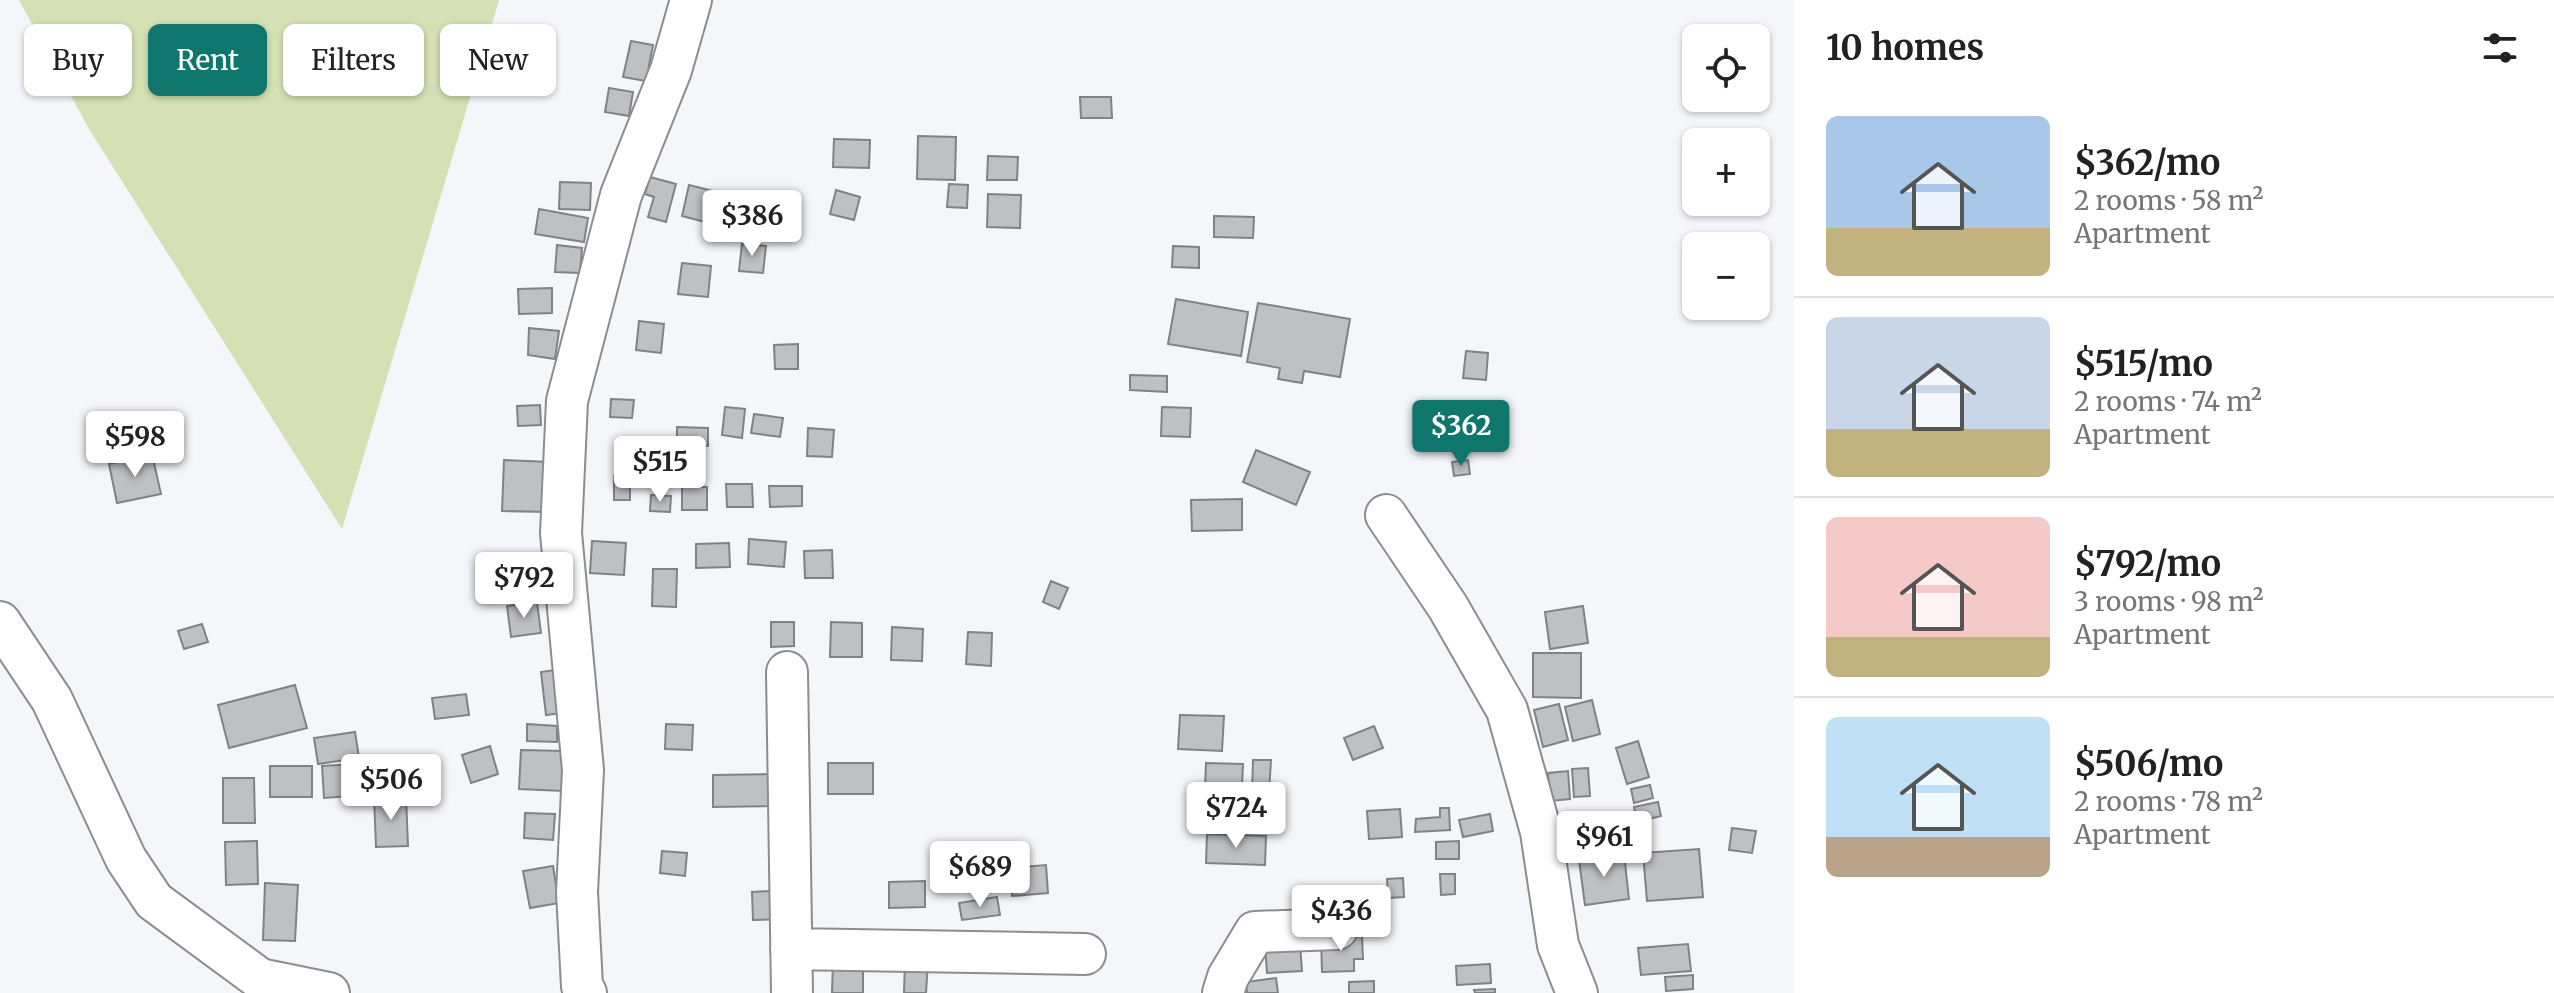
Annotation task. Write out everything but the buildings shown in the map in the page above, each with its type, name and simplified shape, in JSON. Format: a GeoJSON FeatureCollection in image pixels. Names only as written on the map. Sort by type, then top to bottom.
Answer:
{"type":"FeatureCollection","features":[{"type":"Feature","properties":{"kind":"street"},"geometry":{"type":"LineString","coordinates":[[586,993],[582,986],[577,892],[583,770],[561,533],[567,401],[621,195],[671,70],[691,0]]}},
{"type":"Feature","properties":{"kind":"street"},"geometry":{"type":"LineString","coordinates":[[1386,515],[1448,607],[1507,710],[1541,832],[1558,945],[1577,993]]}},
{"type":"Feature","properties":{"kind":"street"},"geometry":{"type":"LineString","coordinates":[[0,622],[52,700],[126,859],[154,901],[260,979],[329,993]]}},
{"type":"Feature","properties":{"kind":"street"},"geometry":{"type":"LineString","coordinates":[[787,672],[792,993]]}},
{"type":"Feature","properties":{"kind":"street"},"geometry":{"type":"LineString","coordinates":[[1223,993],[1228,977],[1255,932],[1337,929]]}},
{"type":"Feature","properties":{"kind":"street"},"geometry":{"type":"LineString","coordinates":[[791,949],[1085,954]]}},
{"type":"Feature","properties":{"kind":"green space"},"geometry":{"type":"Polygon","coordinates":[[[19,0],[499,0],[492,24],[440,24],[440,96],[471,96],[342,529],[71,96],[132,96],[132,24],[32,24],[19,0]]]}}]}
